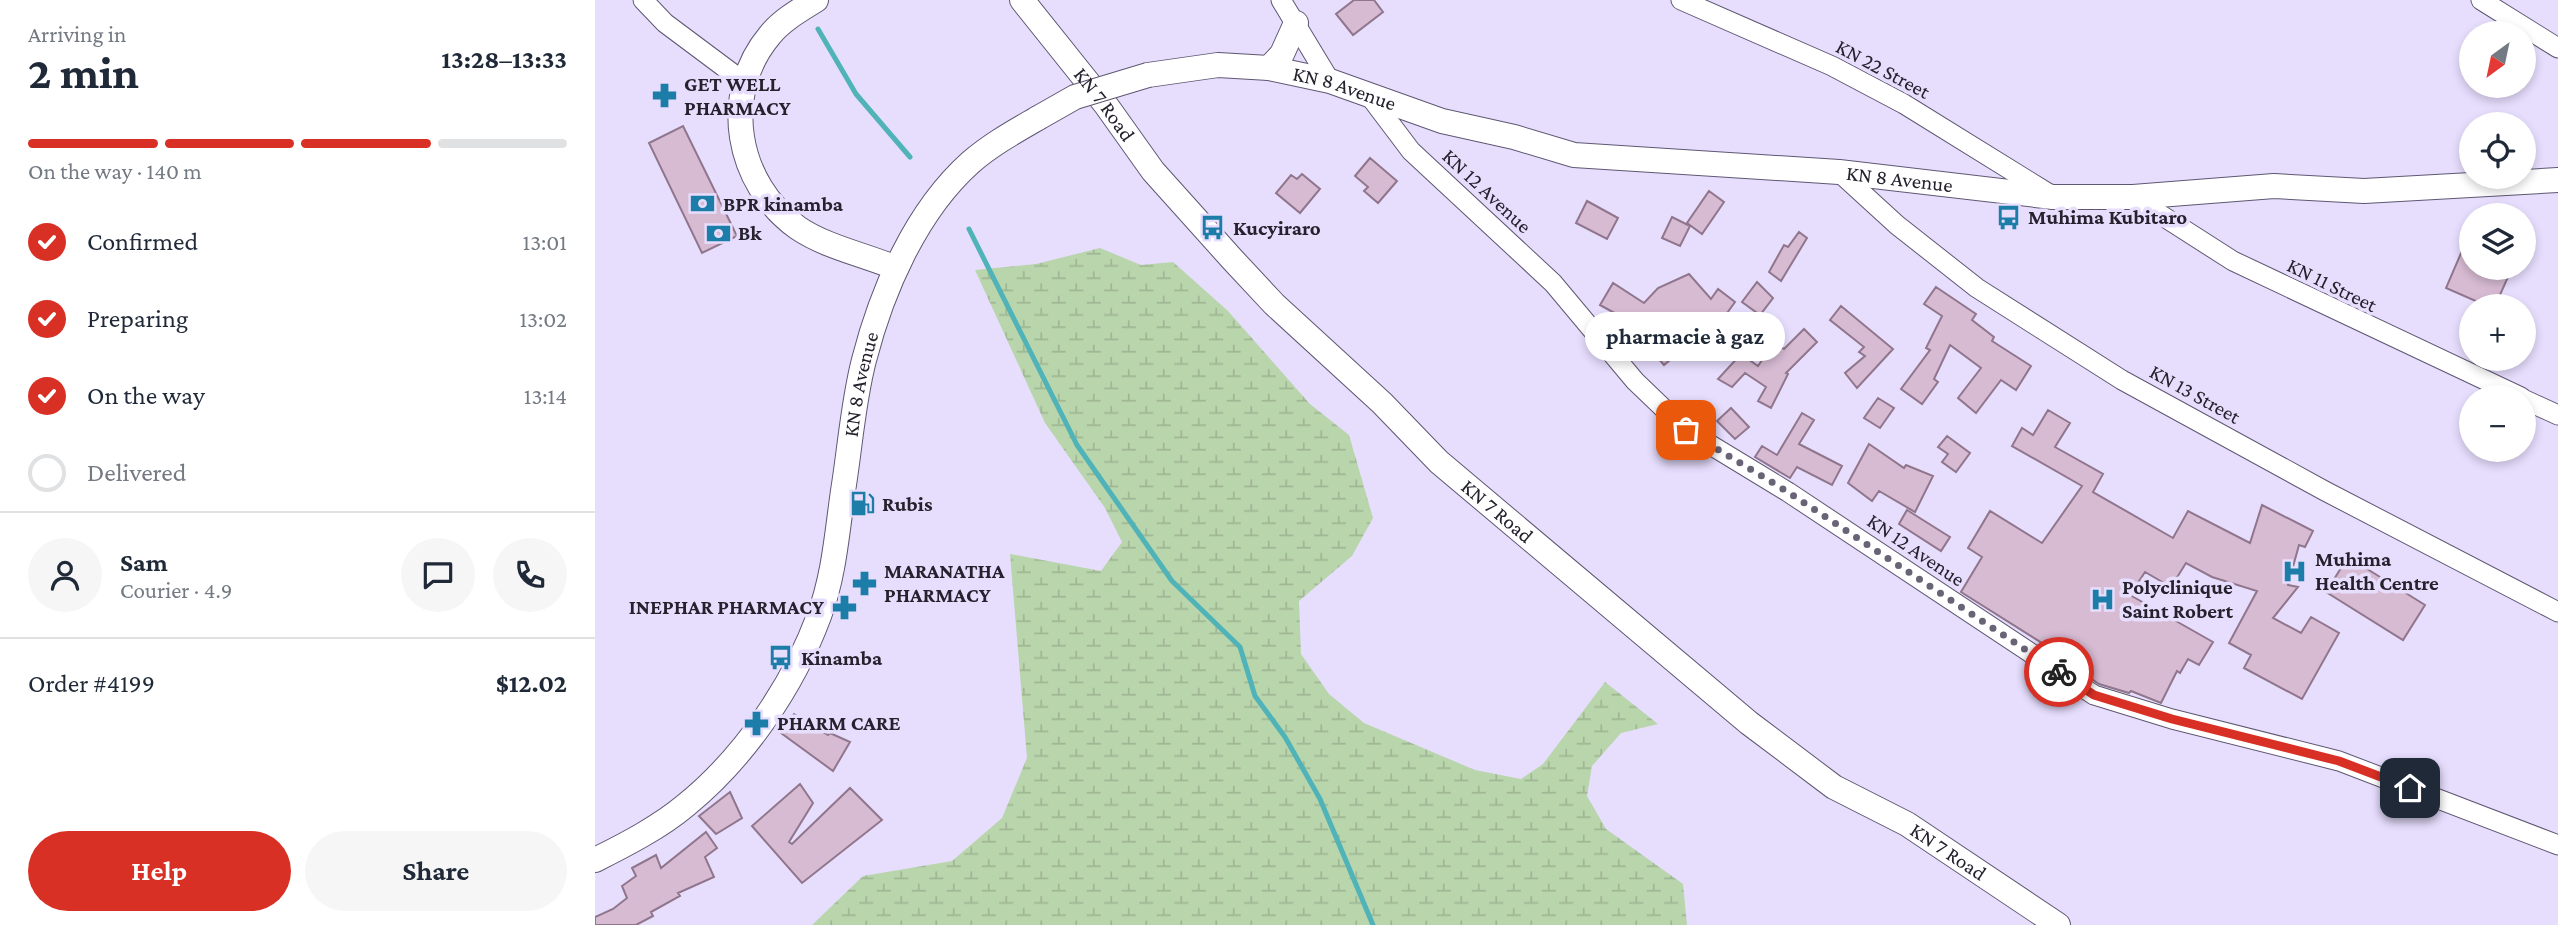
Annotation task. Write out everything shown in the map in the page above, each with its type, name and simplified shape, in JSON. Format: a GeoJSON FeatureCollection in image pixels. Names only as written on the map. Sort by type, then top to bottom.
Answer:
{"type":"FeatureCollection","features":[{"type":"Feature","properties":{"kind":"main road"},"geometry":{"type":"LineString","coordinates":[[816,0],[779,25],[768,37],[744,82],[738,113],[744,153],[768,198],[781,215],[800,229],[896,268]]}},
{"type":"Feature","properties":{"kind":"main road","name":"KN 7 Road"},"geometry":{"type":"LineString","coordinates":[[1022,0],[1106,105],[1153,171],[1232,259],[1274,304],[1382,403],[1439,462],[1749,723],[1824,779],[1907,824],[2058,925]]}},
{"type":"Feature","properties":{"kind":"main road"},"geometry":{"type":"LineString","coordinates":[[1269,68],[1282,54],[1296,23]]}},
{"type":"Feature","properties":{"kind":"main road","name":"KN 8 Avenue"},"geometry":{"type":"LineString","coordinates":[[595,860],[685,806],[720,772],[764,719],[788,680],[819,616],[831,572],[864,360],[896,268],[925,218],[970,163],[995,143],[1075,97],[1148,75],[1218,65],[1269,68],[1330,81],[1371,98],[1442,121],[1514,137],[1574,155],[1839,172],[2053,197],[2133,197],[2274,186],[2364,191],[2558,180]]}},
{"type":"Feature","properties":{"kind":"street"},"geometry":{"type":"LineString","coordinates":[[643,0],[665,23],[744,82]]}},
{"type":"Feature","properties":{"kind":"street"},"geometry":{"type":"LineString","coordinates":[[1281,0],[1330,81]]}},
{"type":"Feature","properties":{"kind":"street","name":"KN 22 Street"},"geometry":{"type":"LineString","coordinates":[[1681,0],[1844,72],[1905,104],[2053,197]]}},
{"type":"Feature","properties":{"kind":"street"},"geometry":{"type":"LineString","coordinates":[[2481,0],[2558,48]]}},
{"type":"Feature","properties":{"kind":"street","name":"KN 12 Avenue"},"geometry":{"type":"LineString","coordinates":[[1371,98],[1411,151],[1553,283],[1635,381],[1686,430],[1788,492],[2094,695],[2172,719],[2339,761],[2558,845]]}},
{"type":"Feature","properties":{"kind":"street","name":"KN 13 Street"},"geometry":{"type":"LineString","coordinates":[[1839,172],[1897,225],[1977,288],[2122,380],[2558,612]]}},
{"type":"Feature","properties":{"kind":"street","name":"KN 11 Street"},"geometry":{"type":"LineString","coordinates":[[2133,197],[2233,261],[2495,385]]}},
{"type":"Feature","properties":{"kind":"street","name":"KN 11 Street"},"geometry":{"type":"LineString","coordinates":[[2536,405],[2558,415]]}},
{"type":"Feature","properties":{"kind":"green space"},"geometry":{"type":"Polygon","coordinates":[[[1100,248],[1141,265],[1173,262],[1228,311],[1310,404],[1349,435],[1373,518],[1352,556],[1299,601],[1301,654],[1329,694],[1364,723],[1475,770],[1521,779],[1543,764],[1605,682],[1658,724],[1621,733],[1592,766],[1587,796],[1606,829],[1683,884],[1687,925],[812,925],[863,876],[952,861],[1002,818],[1027,758],[1010,554],[1101,571],[1122,542],[1105,508],[1045,423],[975,270],[1036,264],[1100,248]]]}},
{"type":"Feature","properties":{"kind":"building"},"geometry":{"type":"Polygon","coordinates":[[[1354,0],[1374,0],[1383,12],[1353,35],[1336,14],[1354,0]]]}},
{"type":"Feature","properties":{"kind":"building"},"geometry":{"type":"Polygon","coordinates":[[[683,126],[737,236],[702,253],[649,143],[683,126]]]}},
{"type":"Feature","properties":{"kind":"building"},"geometry":{"type":"Polygon","coordinates":[[[1370,158],[1397,181],[1378,203],[1364,191],[1368,187],[1355,176],[1370,158]]]}},
{"type":"Feature","properties":{"kind":"building"},"geometry":{"type":"Polygon","coordinates":[[[1302,174],[1320,189],[1300,213],[1276,193],[1291,175],[1297,179],[1302,174]]]}},
{"type":"Feature","properties":{"kind":"building"},"geometry":{"type":"Polygon","coordinates":[[[1709,191],[1724,202],[1702,234],[1687,223],[1709,191]]]}},
{"type":"Feature","properties":{"kind":"building"},"geometry":{"type":"Polygon","coordinates":[[[1587,201],[1618,218],[1607,239],[1576,223],[1587,201]]]}},
{"type":"Feature","properties":{"kind":"building"},"geometry":{"type":"Polygon","coordinates":[[[1672,217],[1690,226],[1680,246],[1662,238],[1672,217]]]}},
{"type":"Feature","properties":{"kind":"building"},"geometry":{"type":"Polygon","coordinates":[[[1799,232],[1807,238],[1781,281],[1769,272],[1784,245],[1788,247],[1799,232]]]}},
{"type":"Feature","properties":{"kind":"building"},"geometry":{"type":"Polygon","coordinates":[[[2459,258],[2459,280],[2507,280],[2500,294],[2460,294],[2446,288],[2459,258]]]}},
{"type":"Feature","properties":{"kind":"building"},"geometry":{"type":"Polygon","coordinates":[[[1689,274],[1711,299],[1718,289],[1735,302],[1712,334],[1728,345],[1716,354],[1695,339],[1664,365],[1641,338],[1630,350],[1607,328],[1620,316],[1600,305],[1613,283],[1644,303],[1658,288],[1689,274]]]}},
{"type":"Feature","properties":{"kind":"building"},"geometry":{"type":"Polygon","coordinates":[[[1757,282],[1773,298],[1760,315],[1742,302],[1757,282]]]}},
{"type":"Feature","properties":{"kind":"building"},"geometry":{"type":"Polygon","coordinates":[[[1936,287],[1976,314],[1972,320],[1994,337],[1992,341],[2031,366],[2016,390],[2001,380],[1976,413],[1958,398],[1981,368],[1950,345],[1934,379],[1938,382],[1922,404],[1901,389],[1930,350],[1926,348],[1942,316],[1924,304],[1936,287]]]}},
{"type":"Feature","properties":{"kind":"building"},"geometry":{"type":"Polygon","coordinates":[[[1841,306],[1893,349],[1857,388],[1845,373],[1865,356],[1859,352],[1864,347],[1830,320],[1841,306]]]}},
{"type":"Feature","properties":{"kind":"building"},"geometry":{"type":"Polygon","coordinates":[[[1804,329],[1817,342],[1786,373],[1788,374],[1771,408],[1758,401],[1766,387],[1745,373],[1732,387],[1718,379],[1741,354],[1758,366],[1774,342],[1784,349],[1804,329]]]}},
{"type":"Feature","properties":{"kind":"building"},"geometry":{"type":"Polygon","coordinates":[[[1878,398],[1894,408],[1880,428],[1864,418],[1878,398]]]}},
{"type":"Feature","properties":{"kind":"building"},"geometry":{"type":"Polygon","coordinates":[[[1731,408],[1749,427],[1735,439],[1717,421],[1731,408]]]}},
{"type":"Feature","properties":{"kind":"building"},"geometry":{"type":"Polygon","coordinates":[[[2048,410],[2070,423],[2055,447],[2103,474],[2093,492],[2173,538],[2188,511],[2250,543],[2262,505],[2313,531],[2305,547],[2299,545],[2288,585],[2298,587],[2273,618],[2301,633],[2311,617],[2339,633],[2302,699],[2244,668],[2251,655],[2229,643],[2257,591],[2212,577],[2186,563],[2171,587],[2145,572],[2130,595],[2213,642],[2199,665],[2188,659],[2180,673],[2177,671],[2161,703],[2131,691],[2129,693],[2099,684],[2089,677],[2091,674],[1961,592],[1982,557],[1968,548],[1990,511],[2042,543],[2082,486],[2012,446],[2022,428],[2033,435],[2048,410]]]}},
{"type":"Feature","properties":{"kind":"building"},"geometry":{"type":"Polygon","coordinates":[[[1802,413],[1814,420],[1799,444],[1842,466],[1832,485],[1797,467],[1790,478],[1755,457],[1762,446],[1777,455],[1802,413]]]}},
{"type":"Feature","properties":{"kind":"building"},"geometry":{"type":"Polygon","coordinates":[[[1947,436],[1970,453],[1956,472],[1942,462],[1948,454],[1938,447],[1947,436]]]}},
{"type":"Feature","properties":{"kind":"building"},"geometry":{"type":"Polygon","coordinates":[[[1869,444],[1904,468],[1906,465],[1933,476],[1915,512],[1879,491],[1872,501],[1848,483],[1869,444]]]}},
{"type":"Feature","properties":{"kind":"building"},"geometry":{"type":"Polygon","coordinates":[[[1907,510],[1950,537],[1941,551],[1899,524],[1907,510]]]}},
{"type":"Feature","properties":{"kind":"building"},"geometry":{"type":"Polygon","coordinates":[[[2348,557],[2425,605],[2403,640],[2326,592],[2348,557]]]}},
{"type":"Feature","properties":{"kind":"building"},"geometry":{"type":"Polygon","coordinates":[[[794,714],[828,735],[830,733],[850,742],[833,771],[781,733],[794,714]]]}},
{"type":"Feature","properties":{"kind":"building"},"geometry":{"type":"Polygon","coordinates":[[[800,784],[813,803],[789,842],[792,844],[850,788],[882,820],[802,883],[752,826],[800,784]]]}},
{"type":"Feature","properties":{"kind":"building"},"geometry":{"type":"Polygon","coordinates":[[[730,792],[742,818],[716,834],[699,816],[730,792]]]}},
{"type":"Feature","properties":{"kind":"building"},"geometry":{"type":"Polygon","coordinates":[[[706,832],[717,848],[705,857],[714,877],[678,893],[680,896],[651,912],[653,916],[636,925],[595,925],[595,917],[613,909],[627,898],[622,886],[636,876],[632,868],[656,855],[661,868],[706,832]]]}},
{"type":"Feature","properties":{"kind":"waterway"},"geometry":{"type":"LineString","coordinates":[[818,29],[856,94],[910,157]]}},
{"type":"Feature","properties":{"kind":"waterway"},"geometry":{"type":"LineString","coordinates":[[969,229],[1077,445],[1172,581],[1240,647],[1255,696],[1285,737],[1320,799],[1373,925]]}},
{"type":"Feature","properties":{"kind":"way so far"},"geometry":{"type":"LineString","coordinates":[[1686,430],[1788,492],[2059,672]]}},
{"type":"Feature","properties":{"kind":"place","name":"GET WELL PHARMACY"},"geometry":{"type":"Point","coordinates":[664,96]}},
{"type":"Feature","properties":{"kind":"place","name":"BPR kinamba"},"geometry":{"type":"Point","coordinates":[703,204]}},
{"type":"Feature","properties":{"kind":"place","name":"Muhima Kubitaro"},"geometry":{"type":"Point","coordinates":[2008,217]}},
{"type":"Feature","properties":{"kind":"place","name":"Kucyiraro"},"geometry":{"type":"Point","coordinates":[1213,228]}},
{"type":"Feature","properties":{"kind":"place","name":"Bk"},"geometry":{"type":"Point","coordinates":[718,233]}},
{"type":"Feature","properties":{"kind":"place","name":"pharmacie à gaz"},"geometry":{"type":"Point","coordinates":[1686,430]}},
{"type":"Feature","properties":{"kind":"place","name":"Rubis"},"geometry":{"type":"Point","coordinates":[862,504]}},
{"type":"Feature","properties":{"kind":"place","name":"Muhima Health Centre"},"geometry":{"type":"Point","coordinates":[2295,571]}},
{"type":"Feature","properties":{"kind":"place","name":"MARANATHA PHARMACY"},"geometry":{"type":"Point","coordinates":[864,583]}},
{"type":"Feature","properties":{"kind":"place","name":"Polyclinique Saint Robert"},"geometry":{"type":"Point","coordinates":[2102,599]}},
{"type":"Feature","properties":{"kind":"place","name":"INEPHAR PHARMACY"},"geometry":{"type":"Point","coordinates":[844,607]}},
{"type":"Feature","properties":{"kind":"place","name":"Kinamba"},"geometry":{"type":"Point","coordinates":[781,658]}},
{"type":"Feature","properties":{"kind":"place","name":"PHARM CARE"},"geometry":{"type":"Point","coordinates":[757,723]}},
{"type":"Feature","properties":{"kind":"route"},"geometry":{"type":"LineString","coordinates":[[2059,672],[2094,695],[2172,719],[2339,761],[2410,788]]}}]}
